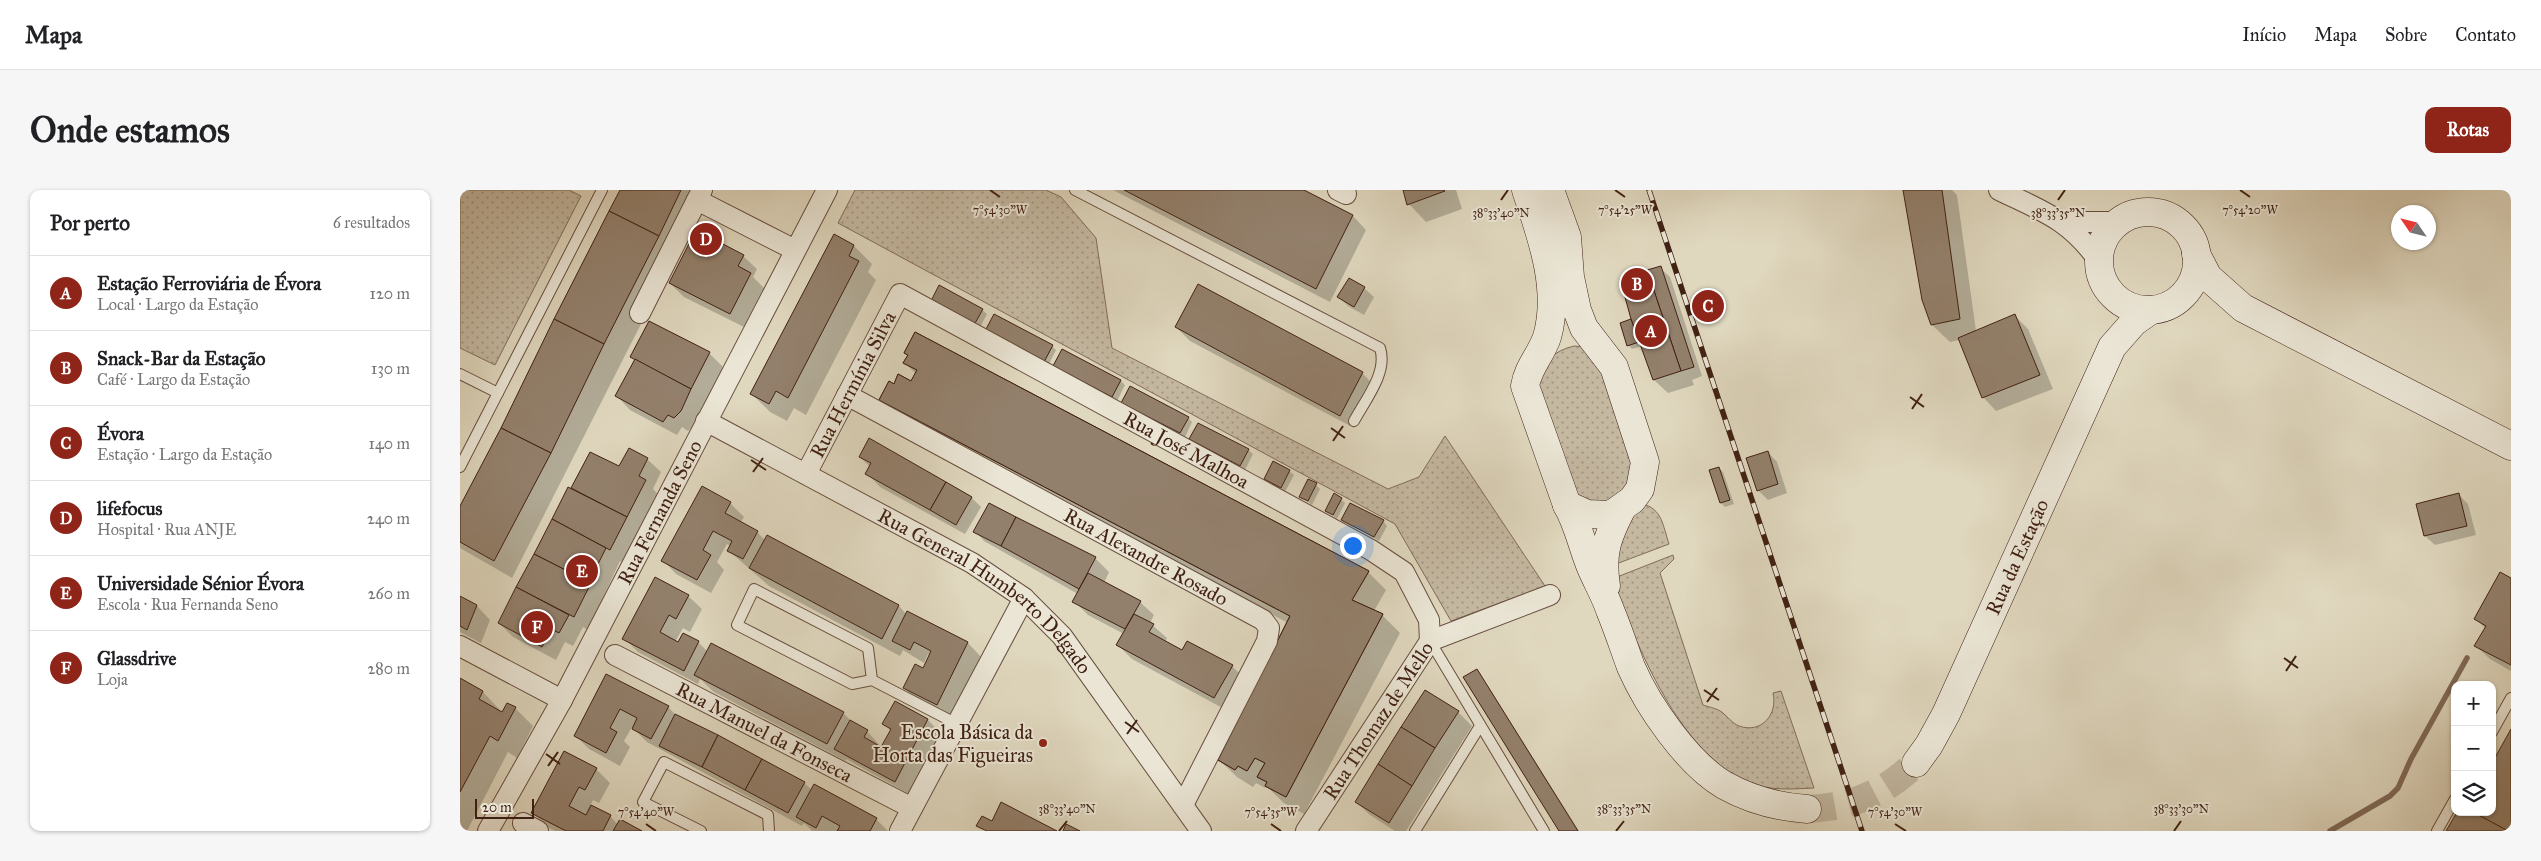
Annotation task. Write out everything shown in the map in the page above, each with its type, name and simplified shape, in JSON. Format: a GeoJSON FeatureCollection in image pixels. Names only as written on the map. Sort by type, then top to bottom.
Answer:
{"type":"FeatureCollection","features":[{"type":"Feature","properties":{"kind":"street","name":"Rua Fernanda Seno"},"geometry":{"type":"LineString","coordinates":[[488,831],[562,700],[827,190]]}},
{"type":"Feature","properties":{"kind":"street"},"geometry":{"type":"LineString","coordinates":[[1526,190],[1546,259],[1551,298],[1547,337],[1527,375],[1525,386],[1567,505],[1574,516],[1589,563],[1610,608],[1637,677],[1661,720],[1698,764],[1724,784],[1746,795],[1787,807],[1807,809]]}},
{"type":"Feature","properties":{"kind":"street"},"geometry":{"type":"LineString","coordinates":[[1550,190],[1567,237],[1570,277],[1577,310],[1584,328],[1614,367],[1645,462],[1640,489],[1632,500],[1622,508],[1604,516],[1587,514],[1567,505]]}},
{"type":"Feature","properties":{"kind":"street"},"geometry":{"type":"LineString","coordinates":[[1998,190],[2028,197],[2064,222],[2077,233],[2098,260]]}},
{"type":"Feature","properties":{"kind":"street"},"geometry":{"type":"LineString","coordinates":[[640,313],[699,195],[795,250]]}},
{"type":"Feature","properties":{"kind":"street"},"geometry":{"type":"LineString","coordinates":[[2243,308],[2217,303],[2128,306],[2108,290],[2100,271],[2098,260],[2105,237],[2117,222],[2130,215],[2147,212],[2171,218],[2190,235],[2196,254],[2208,277],[2243,308],[2511,446]]}},
{"type":"Feature","properties":{"kind":"street"},"geometry":{"type":"LineString","coordinates":[[2064,222],[2117,222]]}},
{"type":"Feature","properties":{"kind":"street"},"geometry":{"type":"LineString","coordinates":[[2163,305],[2188,288],[2193,278],[2196,254]]}},
{"type":"Feature","properties":{"kind":"street","name":"Rua da Estação"},"geometry":{"type":"LineString","coordinates":[[2108,290],[2113,312],[2112,348]]}},
{"type":"Feature","properties":{"kind":"street","name":"Rua Hermínia Silva"},"geometry":{"type":"LineString","coordinates":[[806,474],[900,294]]}},
{"type":"Feature","properties":{"kind":"street","name":"Rua José Malhoa"},"geometry":{"type":"LineString","coordinates":[[900,294],[1371,550],[1404,572],[1429,620],[1430,641]]}},
{"type":"Feature","properties":{"kind":"street","name":"Rua da Estação"},"geometry":{"type":"LineString","coordinates":[[1916,763],[1929,745],[1946,714],[2112,348],[2134,322],[2163,305]]}},
{"type":"Feature","properties":{"kind":"street"},"geometry":{"type":"LineString","coordinates":[[1534,362],[1558,343],[1576,339],[1586,341],[1608,358]]}},
{"type":"Feature","properties":{"kind":"street","name":"Rua Alexandre Rosado"},"geometry":{"type":"LineString","coordinates":[[847,395],[1263,620],[1268,628],[1266,641],[1183,805]]}},
{"type":"Feature","properties":{"kind":"street","name":"Rua General Humberto Delgado"},"geometry":{"type":"LineString","coordinates":[[706,421],[972,563],[1024,598],[1062,636],[1201,831]]}},
{"type":"Feature","properties":{"kind":"street"},"geometry":{"type":"LineString","coordinates":[[1610,608],[1603,562],[1611,530],[1622,508]]}},
{"type":"Feature","properties":{"kind":"street","name":"Rua Thomaz de Mello"},"geometry":{"type":"LineString","coordinates":[[1312,829],[1430,641],[1550,596]]}},
{"type":"Feature","properties":{"kind":"street"},"geometry":{"type":"LineString","coordinates":[[900,831],[1024,598]]}},
{"type":"Feature","properties":{"kind":"street"},"geometry":{"type":"LineString","coordinates":[[460,646],[562,700]]}},
{"type":"Feature","properties":{"kind":"street","name":"Rua Manuel da Fonseca"},"geometry":{"type":"LineString","coordinates":[[615,656],[912,808]]}},
{"type":"Feature","properties":{"kind":"lane"},"geometry":{"type":"LineString","coordinates":[[460,467],[602,190]]}},
{"type":"Feature","properties":{"kind":"lane"},"geometry":{"type":"LineString","coordinates":[[1075,190],[1380,348],[1383,358],[1381,371],[1354,421]]}},
{"type":"Feature","properties":{"kind":"lane"},"geometry":{"type":"LineString","coordinates":[[460,374],[498,393]]}},
{"type":"Feature","properties":{"kind":"lane"},"geometry":{"type":"LineString","coordinates":[[872,680],[868,648],[754,589],[737,625],[852,684],[872,680],[956,724]]}},
{"type":"Feature","properties":{"kind":"lane"},"geometry":{"type":"LineString","coordinates":[[1430,641],[1544,831]]}},
{"type":"Feature","properties":{"kind":"lane"},"geometry":{"type":"LineString","coordinates":[[2495,726],[2511,698]]}},
{"type":"Feature","properties":{"kind":"lane"},"geometry":{"type":"LineString","coordinates":[[1415,831],[1480,726]]}},
{"type":"Feature","properties":{"kind":"lane"},"geometry":{"type":"LineString","coordinates":[[701,831],[643,802],[664,762],[768,815],[769,831]]}},
{"type":"Feature","properties":{"kind":"lane"},"geometry":{"type":"LineString","coordinates":[[2437,831],[2451,806]]}},
{"type":"Feature","properties":{"kind":"shaded area"},"geometry":{"type":"Polygon","coordinates":[[[460,190],[569,190],[581,196],[495,365],[460,348],[460,190]]]}},
{"type":"Feature","properties":{"kind":"shaded area"},"geometry":{"type":"Polygon","coordinates":[[[855,190],[1046,190],[1061,197],[1096,238],[1112,348],[1388,489],[1419,477],[1445,436],[1545,586],[1451,621],[1395,524],[838,223],[855,190]]]}},
{"type":"Feature","properties":{"kind":"shaded area"},"geometry":{"type":"Polygon","coordinates":[[[1574,346],[1586,347],[1600,358],[1639,461],[1618,504],[1581,507],[1533,378],[1555,354],[1574,346]]]}},
{"type":"Feature","properties":{"kind":"shaded area"},"geometry":{"type":"Polygon","coordinates":[[[1642,504],[1654,509],[1658,514],[1669,544],[1608,567],[1610,548],[1642,504]]]}},
{"type":"Feature","properties":{"kind":"shaded area"},"geometry":{"type":"Polygon","coordinates":[[[1673,555],[1674,559],[1660,573],[1703,705],[1722,712],[1739,726],[1755,727],[1761,725],[1771,715],[1774,701],[1773,693],[1781,691],[1814,788],[1782,789],[1758,786],[1725,769],[1702,748],[1682,723],[1664,695],[1634,635],[1612,579],[1673,555]]]}},
{"type":"Feature","properties":{"kind":"building"},"geometry":{"type":"Polygon","coordinates":[[[620,190],[681,190],[659,236],[609,211],[620,190]]]}},
{"type":"Feature","properties":{"kind":"building"},"geometry":{"type":"Polygon","coordinates":[[[1124,190],[1304,190],[1353,215],[1316,289],[1124,190]]]}},
{"type":"Feature","properties":{"kind":"building"},"geometry":{"type":"Polygon","coordinates":[[[1403,190],[1444,190],[1445,191],[1407,205],[1403,190]]]}},
{"type":"Feature","properties":{"kind":"building"},"geometry":{"type":"Polygon","coordinates":[[[1903,190],[1942,190],[1960,319],[1931,325],[1922,300],[1903,190]]]}},
{"type":"Feature","properties":{"kind":"building"},"geometry":{"type":"Polygon","coordinates":[[[609,211],[659,236],[604,344],[554,319],[609,211]]]}},
{"type":"Feature","properties":{"kind":"building"},"geometry":{"type":"Polygon","coordinates":[[[696,230],[744,255],[738,266],[751,273],[730,314],[669,283],[696,230]]]}},
{"type":"Feature","properties":{"kind":"building"},"geometry":{"type":"Polygon","coordinates":[[[834,234],[854,245],[849,256],[859,261],[788,398],[776,391],[769,404],[750,394],[834,234]]]}},
{"type":"Feature","properties":{"kind":"building"},"geometry":{"type":"Polygon","coordinates":[[[1661,266],[1694,367],[1681,371],[1647,270],[1661,266]]]}},
{"type":"Feature","properties":{"kind":"building"},"geometry":{"type":"Polygon","coordinates":[[[1647,270],[1681,371],[1653,380],[1631,319],[1620,279],[1647,270]]]}},
{"type":"Feature","properties":{"kind":"building"},"geometry":{"type":"Polygon","coordinates":[[[1349,278],[1365,287],[1354,307],[1337,297],[1349,278]]]}},
{"type":"Feature","properties":{"kind":"building"},"geometry":{"type":"Polygon","coordinates":[[[1198,284],[1363,372],[1340,416],[1175,327],[1198,284]]]}},
{"type":"Feature","properties":{"kind":"building"},"geometry":{"type":"Polygon","coordinates":[[[939,285],[983,309],[974,325],[930,303],[939,285]]]}},
{"type":"Feature","properties":{"kind":"building"},"geometry":{"type":"Polygon","coordinates":[[[994,314],[1053,345],[1044,362],[985,331],[994,314]]]}},
{"type":"Feature","properties":{"kind":"building"},"geometry":{"type":"Polygon","coordinates":[[[2015,314],[2040,375],[1982,398],[1958,338],[2015,314]]]}},
{"type":"Feature","properties":{"kind":"building"},"geometry":{"type":"Polygon","coordinates":[[[554,319],[604,344],[551,453],[501,428],[554,319]]]}},
{"type":"Feature","properties":{"kind":"building"},"geometry":{"type":"Polygon","coordinates":[[[1631,319],[1639,342],[1627,346],[1620,323],[1631,319]]]}},
{"type":"Feature","properties":{"kind":"building"},"geometry":{"type":"Polygon","coordinates":[[[649,321],[710,352],[691,389],[630,357],[649,321]]]}},
{"type":"Feature","properties":{"kind":"building"},"geometry":{"type":"Polygon","coordinates":[[[915,332],[1369,571],[1352,600],[1383,614],[1286,797],[1265,786],[1267,782],[1257,777],[1265,763],[1255,758],[1247,771],[1238,766],[1235,770],[1218,760],[1290,616],[879,400],[889,381],[894,384],[898,374],[911,381],[917,370],[903,363],[908,355],[904,353],[915,332]],[[954,367],[950,376],[945,374],[940,383],[926,375],[921,386],[935,394],[931,403],[935,404],[929,416],[952,427],[956,415],[961,418],[965,409],[980,417],[985,407],[971,399],[975,391],[971,390],[977,379],[954,367]],[[1022,403],[1017,412],[1012,410],[1007,419],[994,411],[988,422],[1002,430],[998,438],[1002,440],[997,451],[1019,463],[1024,451],[1028,454],[1033,445],[1048,453],[1052,443],[1039,435],[1043,427],[1039,425],[1044,415],[1022,403]],[[1089,439],[1085,448],[1080,446],[1075,455],[1061,447],[1055,458],[1070,466],[1065,475],[1070,476],[1064,488],[1086,499],[1092,488],[1096,490],[1100,481],[1115,489],[1120,479],[1106,471],[1110,463],[1106,462],[1112,451],[1089,439]],[[1158,475],[1153,484],[1148,481],[1144,491],[1130,484],[1125,494],[1140,501],[1135,510],[1139,512],[1133,523],[1155,534],[1160,524],[1164,526],[1169,517],[1184,525],[1190,514],[1175,507],[1179,499],[1175,497],[1180,487],[1158,475]],[[1225,512],[1221,521],[1216,518],[1211,527],[1197,520],[1192,530],[1207,538],[1202,547],[1206,548],[1201,560],[1222,571],[1228,561],[1232,563],[1236,554],[1251,562],[1257,551],[1242,543],[1246,536],[1243,534],[1248,523],[1225,512]],[[1292,547],[1288,556],[1283,553],[1278,562],[1265,555],[1260,565],[1275,573],[1270,582],[1274,584],[1268,595],[1289,606],[1295,596],[1299,598],[1304,589],[1319,597],[1324,586],[1310,579],[1314,571],[1310,569],[1315,559],[1292,547]],[[1329,622],[1321,636],[1313,631],[1310,635],[1299,629],[1287,650],[1297,656],[1295,660],[1304,665],[1296,680],[1306,686],[1314,672],[1322,676],[1324,672],[1334,678],[1347,655],[1338,650],[1340,646],[1332,641],[1339,627],[1329,622]],[[1294,688],[1286,702],[1278,697],[1276,701],[1264,695],[1253,716],[1263,722],[1261,726],[1269,731],[1261,746],[1272,752],[1280,738],[1287,742],[1289,738],[1299,744],[1312,721],[1303,717],[1306,711],[1297,706],[1304,693],[1294,688]]]}},
{"type":"Feature","properties":{"kind":"building"},"geometry":{"type":"Polygon","coordinates":[[[915,332],[1369,571],[1352,600],[1383,614],[1286,797],[1265,786],[1267,782],[1257,777],[1265,763],[1255,758],[1247,771],[1238,766],[1235,770],[1218,760],[1290,616],[879,400],[889,381],[894,384],[898,374],[911,381],[917,370],[903,363],[908,355],[904,353],[915,332]]]}},
{"type":"Feature","properties":{"kind":"building"},"geometry":{"type":"Polygon","coordinates":[[[1062,349],[1121,380],[1112,397],[1053,366],[1062,349]]]}},
{"type":"Feature","properties":{"kind":"building"},"geometry":{"type":"Polygon","coordinates":[[[635,359],[691,389],[681,411],[674,418],[668,415],[663,422],[615,396],[635,359]]]}},
{"type":"Feature","properties":{"kind":"building"},"geometry":{"type":"Polygon","coordinates":[[[1130,386],[1189,417],[1180,433],[1121,403],[1130,386]]]}},
{"type":"Feature","properties":{"kind":"building"},"geometry":{"type":"Polygon","coordinates":[[[1198,423],[1249,449],[1240,466],[1189,439],[1198,423]]]}},
{"type":"Feature","properties":{"kind":"building"},"geometry":{"type":"Polygon","coordinates":[[[501,428],[551,453],[494,561],[460,542],[460,506],[501,428]]]}},
{"type":"Feature","properties":{"kind":"building"},"geometry":{"type":"Polygon","coordinates":[[[869,438],[946,482],[930,510],[865,474],[871,463],[859,457],[869,438]]]}},
{"type":"Feature","properties":{"kind":"building"},"geometry":{"type":"Polygon","coordinates":[[[629,448],[648,458],[639,476],[646,480],[627,517],[571,488],[590,452],[619,466],[629,448]]]}},
{"type":"Feature","properties":{"kind":"building"},"geometry":{"type":"Polygon","coordinates":[[[1768,451],[1778,484],[1757,491],[1746,458],[1768,451]]]}},
{"type":"Feature","properties":{"kind":"building"},"geometry":{"type":"Polygon","coordinates":[[[1273,461],[1290,470],[1281,488],[1264,479],[1273,461]]]}},
{"type":"Feature","properties":{"kind":"building"},"geometry":{"type":"Polygon","coordinates":[[[1719,467],[1730,500],[1720,503],[1709,470],[1719,467]]]}},
{"type":"Feature","properties":{"kind":"building"},"geometry":{"type":"Polygon","coordinates":[[[1308,479],[1317,483],[1308,501],[1299,497],[1308,479]]]}},
{"type":"Feature","properties":{"kind":"building"},"geometry":{"type":"Polygon","coordinates":[[[946,482],[972,497],[956,525],[930,510],[946,482]]]}},
{"type":"Feature","properties":{"kind":"building"},"geometry":{"type":"Polygon","coordinates":[[[702,486],[731,502],[725,513],[758,531],[743,559],[727,551],[732,541],[713,531],[703,550],[711,555],[697,580],[661,561],[702,486]]]}},
{"type":"Feature","properties":{"kind":"building"},"geometry":{"type":"Polygon","coordinates":[[[568,487],[627,517],[610,550],[552,519],[568,487]]]}},
{"type":"Feature","properties":{"kind":"building"},"geometry":{"type":"Polygon","coordinates":[[[1334,493],[1342,498],[1333,515],[1325,511],[1334,493]]]}},
{"type":"Feature","properties":{"kind":"building"},"geometry":{"type":"Polygon","coordinates":[[[2459,493],[2467,526],[2424,536],[2416,504],[2459,493]]]}},
{"type":"Feature","properties":{"kind":"building"},"geometry":{"type":"Polygon","coordinates":[[[989,503],[1016,517],[1001,546],[973,532],[989,503]]]}},
{"type":"Feature","properties":{"kind":"building"},"geometry":{"type":"Polygon","coordinates":[[[1350,503],[1384,520],[1374,537],[1341,520],[1350,503]]]}},
{"type":"Feature","properties":{"kind":"building"},"geometry":{"type":"Polygon","coordinates":[[[1016,517],[1096,557],[1079,589],[1001,546],[1016,517]]]}},
{"type":"Feature","properties":{"kind":"building"},"geometry":{"type":"Polygon","coordinates":[[[552,519],[606,548],[589,582],[534,554],[552,519]]]}},
{"type":"Feature","properties":{"kind":"building"},"geometry":{"type":"Polygon","coordinates":[[[767,535],[899,605],[882,639],[749,568],[767,535]]]}},
{"type":"Feature","properties":{"kind":"building"},"geometry":{"type":"Polygon","coordinates":[[[534,554],[591,583],[574,617],[516,587],[534,554]]]}},
{"type":"Feature","properties":{"kind":"building"},"geometry":{"type":"Polygon","coordinates":[[[2500,572],[2511,578],[2511,665],[2474,646],[2486,626],[2474,619],[2500,572]]]}},
{"type":"Feature","properties":{"kind":"building"},"geometry":{"type":"Polygon","coordinates":[[[1088,573],[1141,601],[1125,629],[1072,602],[1088,573]]]}},
{"type":"Feature","properties":{"kind":"building"},"geometry":{"type":"Polygon","coordinates":[[[655,577],[689,595],[676,619],[669,615],[660,632],[678,642],[683,633],[699,641],[684,671],[622,639],[655,577]]]}},
{"type":"Feature","properties":{"kind":"building"},"geometry":{"type":"Polygon","coordinates":[[[516,587],[569,615],[559,633],[551,629],[542,647],[498,623],[516,587]]]}},
{"type":"Feature","properties":{"kind":"building"},"geometry":{"type":"Polygon","coordinates":[[[460,596],[477,605],[467,630],[460,626],[460,596]]]}},
{"type":"Feature","properties":{"kind":"building"},"geometry":{"type":"Polygon","coordinates":[[[907,611],[968,642],[937,705],[903,688],[915,664],[923,668],[931,651],[914,642],[910,650],[892,641],[907,611]]]}},
{"type":"Feature","properties":{"kind":"building"},"geometry":{"type":"Polygon","coordinates":[[[1134,614],[1154,624],[1149,632],[1182,650],[1187,641],[1233,665],[1214,698],[1116,645],[1134,614]]]}},
{"type":"Feature","properties":{"kind":"building"},"geometry":{"type":"Polygon","coordinates":[[[711,643],[844,712],[827,744],[694,675],[711,643]]]}},
{"type":"Feature","properties":{"kind":"building"},"geometry":{"type":"Polygon","coordinates":[[[1477,669],[1578,831],[1559,831],[1463,677],[1477,669]]]}},
{"type":"Feature","properties":{"kind":"building"},"geometry":{"type":"Polygon","coordinates":[[[606,674],[669,706],[651,739],[632,729],[637,718],[620,709],[610,728],[617,732],[606,753],[574,736],[606,674]]]}},
{"type":"Feature","properties":{"kind":"building"},"geometry":{"type":"Polygon","coordinates":[[[460,678],[483,691],[479,699],[502,712],[507,703],[516,707],[498,741],[490,736],[460,792],[460,678]]]}},
{"type":"Feature","properties":{"kind":"building"},"geometry":{"type":"Polygon","coordinates":[[[1425,690],[1459,711],[1435,748],[1401,727],[1425,690]]]}},
{"type":"Feature","properties":{"kind":"building"},"geometry":{"type":"Polygon","coordinates":[[[895,701],[928,719],[895,782],[834,749],[850,720],[868,730],[864,737],[881,747],[891,729],[882,724],[895,701]]]}},
{"type":"Feature","properties":{"kind":"building"},"geometry":{"type":"Polygon","coordinates":[[[675,714],[718,735],[702,767],[659,746],[675,714]]]}},
{"type":"Feature","properties":{"kind":"building"},"geometry":{"type":"Polygon","coordinates":[[[1401,727],[1435,748],[1412,786],[1378,764],[1401,727]]]}},
{"type":"Feature","properties":{"kind":"building"},"geometry":{"type":"Polygon","coordinates":[[[2511,729],[2511,824],[2508,831],[2480,816],[2496,816],[2496,756],[2511,729]]]}},
{"type":"Feature","properties":{"kind":"building"},"geometry":{"type":"Polygon","coordinates":[[[718,735],[762,759],[745,790],[702,767],[718,735]]]}},
{"type":"Feature","properties":{"kind":"building"},"geometry":{"type":"Polygon","coordinates":[[[564,751],[597,768],[585,790],[579,787],[569,806],[586,815],[591,805],[611,815],[603,831],[566,831],[531,813],[564,751]]]}},
{"type":"Feature","properties":{"kind":"building"},"geometry":{"type":"Polygon","coordinates":[[[762,759],[805,782],[788,813],[745,790],[762,759]]]}},
{"type":"Feature","properties":{"kind":"building"},"geometry":{"type":"Polygon","coordinates":[[[1378,764],[1412,786],[1389,823],[1355,802],[1378,764]]]}},
{"type":"Feature","properties":{"kind":"building"},"geometry":{"type":"Polygon","coordinates":[[[814,784],[877,818],[870,831],[837,831],[840,826],[822,816],[816,828],[796,817],[814,784]]]}},
{"type":"Feature","properties":{"kind":"building"},"geometry":{"type":"Polygon","coordinates":[[[1001,802],[1057,831],[987,831],[976,826],[982,816],[992,821],[1001,802]]]}},
{"type":"Feature","properties":{"kind":"building"},"geometry":{"type":"Polygon","coordinates":[[[2455,816],[2480,816],[2508,831],[2446,831],[2455,816]]]}},
{"type":"Feature","properties":{"kind":"building"},"geometry":{"type":"Polygon","coordinates":[[[620,819],[642,831],[613,831],[620,819]]]}},
{"type":"Feature","properties":{"kind":"building"},"geometry":{"type":"Polygon","coordinates":[[[1066,824],[1080,831],[1063,831],[1066,824]]]}},
{"type":"Feature","properties":{"kind":"waterway"},"geometry":{"type":"LineString","coordinates":[[2330,831],[2390,796],[2398,788],[2411,759],[2467,658]]}},
{"type":"Feature","properties":{"kind":"tunnel"},"geometry":{"type":"LineString","coordinates":[[1807,809],[1839,805],[1866,797],[1892,783],[1916,763]]}},
{"type":"Feature","properties":{"kind":"railway"},"geometry":{"type":"LineString","coordinates":[[1649,190],[1862,831]]}},
{"type":"Feature","properties":{"kind":"place","name":"lifefocus"},"geometry":{"type":"Point","coordinates":[706,239]}},
{"type":"Feature","properties":{"kind":"place","name":"Snack-Bar da Estação"},"geometry":{"type":"Point","coordinates":[1637,284]}},
{"type":"Feature","properties":{"kind":"place","name":"Évora"},"geometry":{"type":"Point","coordinates":[1708,306]}},
{"type":"Feature","properties":{"kind":"place","name":"Estação Ferroviária de Évora"},"geometry":{"type":"Point","coordinates":[1651,331]}},
{"type":"Feature","properties":{"kind":"place","name":"Universidade Sénior Évora"},"geometry":{"type":"Point","coordinates":[582,571]}},
{"type":"Feature","properties":{"kind":"place","name":"Glassdrive"},"geometry":{"type":"Point","coordinates":[537,627]}},
{"type":"Feature","properties":{"kind":"place","name":"Escola Básica da Horta das Figueiras"},"geometry":{"type":"Point","coordinates":[1043,743]}}]}
